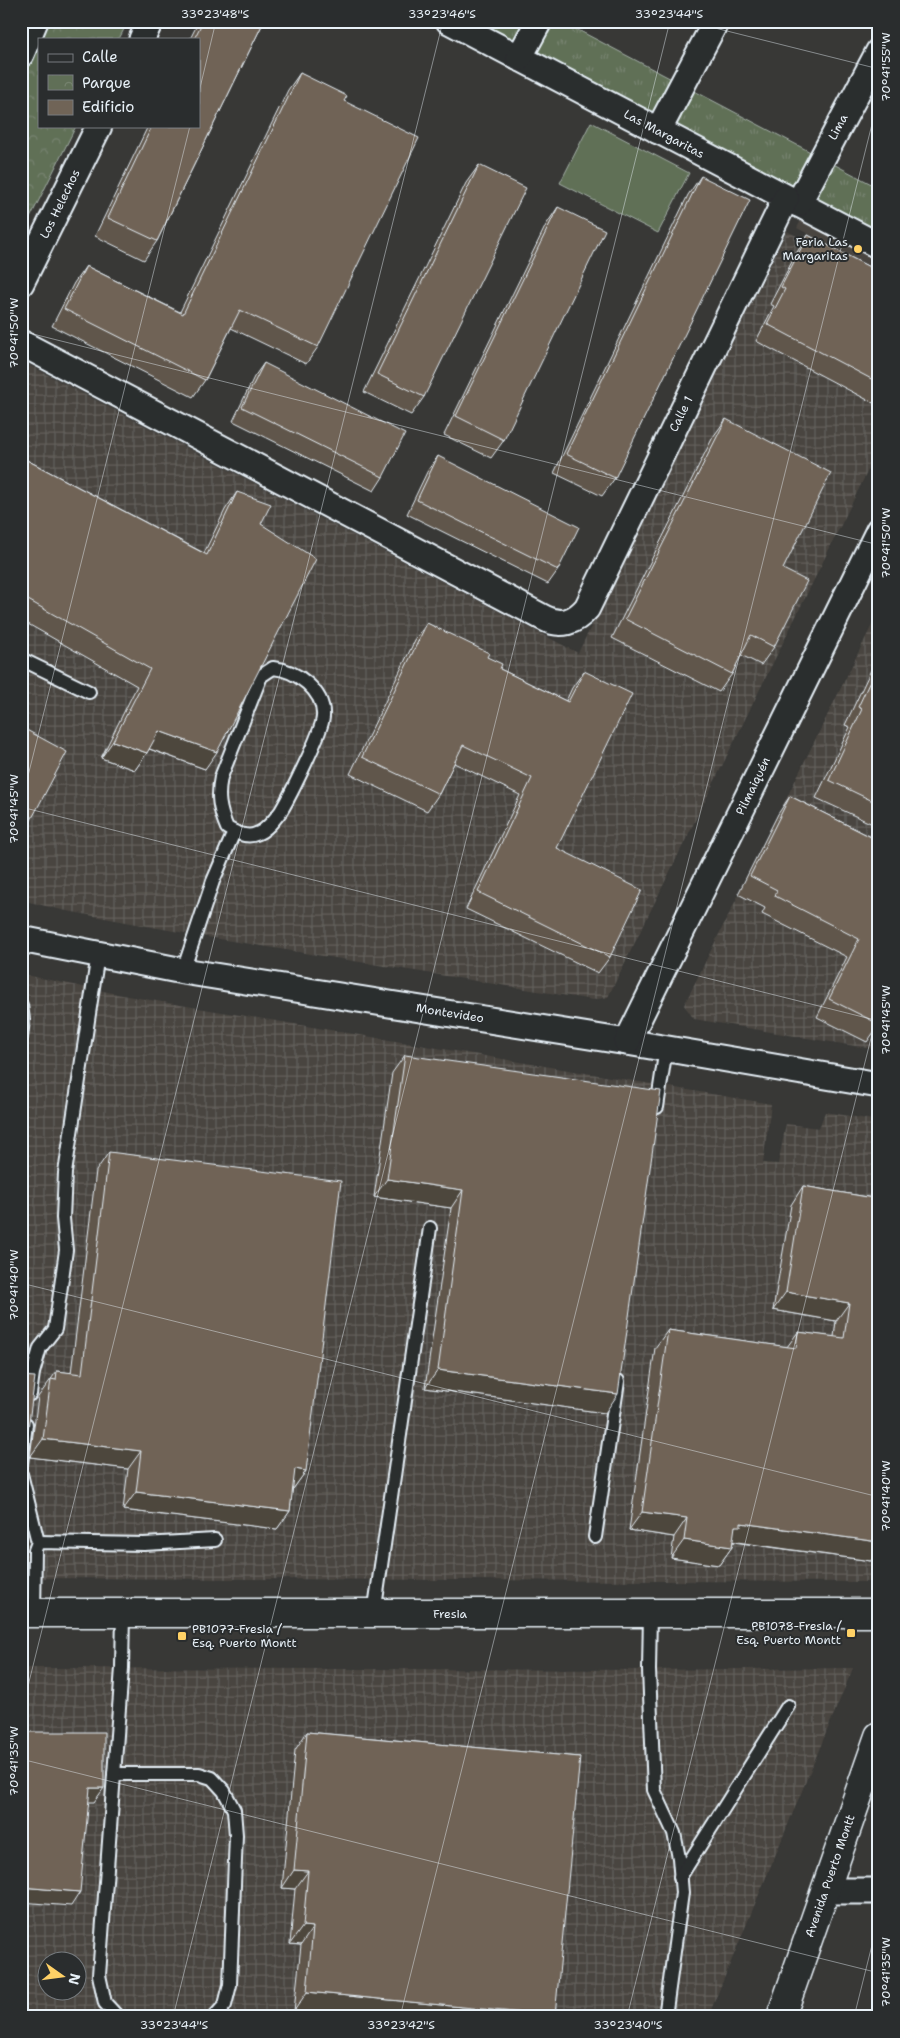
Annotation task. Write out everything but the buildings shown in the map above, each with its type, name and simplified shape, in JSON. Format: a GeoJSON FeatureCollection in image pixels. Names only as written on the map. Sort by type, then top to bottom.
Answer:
{"type":"FeatureCollection","features":[{"type":"Feature","properties":{"kind":"street"},"geometry":{"type":"LineString","coordinates":[[21,54],[35,21]]}},
{"type":"Feature","properties":{"kind":"street"},"geometry":{"type":"LineString","coordinates":[[142,38],[150,21]]}},
{"type":"Feature","properties":{"kind":"street","name":"Las Margaritas"},"geometry":{"type":"LineString","coordinates":[[449,21],[879,246]]}},
{"type":"Feature","properties":{"kind":"street"},"geometry":{"type":"LineString","coordinates":[[519,58],[539,21]]}},
{"type":"Feature","properties":{"kind":"street"},"geometry":{"type":"LineString","coordinates":[[658,131],[716,21]]}},
{"type":"Feature","properties":{"kind":"street","name":"Lima"},"geometry":{"type":"LineString","coordinates":[[792,201],[879,51]]}},
{"type":"Feature","properties":{"kind":"street","name":"Los Helechos"},"geometry":{"type":"LineString","coordinates":[[21,283],[98,128]]}},
{"type":"Feature","properties":{"kind":"street","name":"Calle 1"},"geometry":{"type":"LineString","coordinates":[[21,343],[551,622],[567,622],[575,620],[587,608],[792,201]]}},
{"type":"Feature","properties":{"kind":"street","name":"Pilmaiquén"},"geometry":{"type":"LineString","coordinates":[[627,1042],[879,530]]}},
{"type":"Feature","properties":{"kind":"street","name":"Montevideo"},"geometry":{"type":"LineString","coordinates":[[21,939],[183,971],[666,1048],[879,1086]]}},
{"type":"Feature","properties":{"kind":"street","name":"Fresia"},"geometry":{"type":"LineString","coordinates":[[28,1613],[879,1613]]}},
{"type":"Feature","properties":{"kind":"street","name":"Avenida Puerto Montt"},"geometry":{"type":"LineString","coordinates":[[781,2017],[879,1736]]}},
{"type":"Feature","properties":{"kind":"street"},"geometry":{"type":"LineString","coordinates":[[825,1891],[879,1891]]}},
{"type":"Feature","properties":{"kind":"lane"},"geometry":{"type":"LineString","coordinates":[[21,659],[89,692]]}},
{"type":"Feature","properties":{"kind":"lane"},"geometry":{"type":"LineString","coordinates":[[273,668],[285,669],[307,682],[317,695],[324,715],[320,730],[280,811],[268,826],[255,835],[234,832],[227,828],[220,811],[217,794],[221,777],[261,676],[273,668]]}},
{"type":"Feature","properties":{"kind":"lane"},"geometry":{"type":"LineString","coordinates":[[183,971],[213,881],[234,832]]}},
{"type":"Feature","properties":{"kind":"lane"},"geometry":{"type":"LineString","coordinates":[[21,1464],[33,1373],[40,1348],[55,1329],[66,1250],[63,1218],[65,1173],[98,954]]}},
{"type":"Feature","properties":{"kind":"lane"},"geometry":{"type":"LineString","coordinates":[[21,1005],[23,1020],[21,1037]]}},
{"type":"Feature","properties":{"kind":"lane"},"geometry":{"type":"LineString","coordinates":[[655,1124],[666,1048]]}},
{"type":"Feature","properties":{"kind":"lane"},"geometry":{"type":"LineString","coordinates":[[374,1614],[430,1228]]}},
{"type":"Feature","properties":{"kind":"lane"},"geometry":{"type":"LineString","coordinates":[[595,1537],[619,1370]]}},
{"type":"Feature","properties":{"kind":"lane"},"geometry":{"type":"LineString","coordinates":[[21,1474],[38,1542],[35,1550],[28,1613]]}},
{"type":"Feature","properties":{"kind":"lane"},"geometry":{"type":"LineString","coordinates":[[38,1542],[144,1544],[215,1540]]}},
{"type":"Feature","properties":{"kind":"lane"},"geometry":{"type":"LineString","coordinates":[[118,2017],[105,2003],[99,1975],[122,1668],[123,1613]]}},
{"type":"Feature","properties":{"kind":"lane"},"geometry":{"type":"LineString","coordinates":[[650,1613],[649,1670],[654,1790],[674,1833],[682,1893],[665,2017]]}},
{"type":"Feature","properties":{"kind":"lane"},"geometry":{"type":"LineString","coordinates":[[680,1876],[788,1706]]}},
{"type":"Feature","properties":{"kind":"lane"},"geometry":{"type":"LineString","coordinates":[[114,1774],[199,1774],[212,1778],[224,1791],[234,1810],[236,1835],[230,1985],[225,2005],[214,2017]]}},
{"type":"Feature","properties":{"kind":"shaded area","name":"Feria Las Margaritas"},"geometry":{"type":"Polygon","coordinates":[[[818,187],[879,218],[879,271],[797,228],[818,187]]]}},
{"type":"Feature","properties":{"kind":"shaded area"},"geometry":{"type":"Polygon","coordinates":[[[787,231],[879,279],[879,448],[608,997],[593,1000],[195,935],[62,910],[21,900],[21,361],[578,653],[787,231]]]}},
{"type":"Feature","properties":{"kind":"shaded area"},"geometry":{"type":"Polygon","coordinates":[[[879,611],[879,1050],[694,1019],[684,1005],[879,611]]]}},
{"type":"Feature","properties":{"kind":"shaded area"},"geometry":{"type":"Polygon","coordinates":[[[21,974],[127,996],[771,1104],[763,1163],[778,1164],[786,1124],[819,1128],[825,1112],[879,1121],[879,1582],[21,1578],[21,974]]]}},
{"type":"Feature","properties":{"kind":"shaded area"},"geometry":{"type":"Polygon","coordinates":[[[21,1668],[649,1670],[853,1668],[708,2017],[21,2017],[21,1668]]]}},
{"type":"Feature","properties":{"kind":"green space"},"geometry":{"type":"Polygon","coordinates":[[[47,21],[128,21],[120,38],[39,38],[47,21]]]}},
{"type":"Feature","properties":{"kind":"green space"},"geometry":{"type":"Polygon","coordinates":[[[474,21],[561,21],[879,188],[879,231],[474,21]]]}},
{"type":"Feature","properties":{"kind":"green space"},"geometry":{"type":"Polygon","coordinates":[[[38,42],[38,128],[75,128],[21,236],[21,80],[38,42]]]}},
{"type":"Feature","properties":{"kind":"green space"},"geometry":{"type":"Polygon","coordinates":[[[591,122],[689,173],[658,233],[560,183],[591,122]]]}},
{"type":"Feature","properties":{"kind":"place","name":"Feria Las Margaritas"},"geometry":{"type":"Point","coordinates":[858,249]}},
{"type":"Feature","properties":{"kind":"place","name":"PB1078-Fresia / Esq. Puerto Montt"},"geometry":{"type":"Point","coordinates":[851,1633]}},
{"type":"Feature","properties":{"kind":"place","name":"PB1077-Fresia / Esq. Puerto Montt"},"geometry":{"type":"Point","coordinates":[182,1636]}}]}
